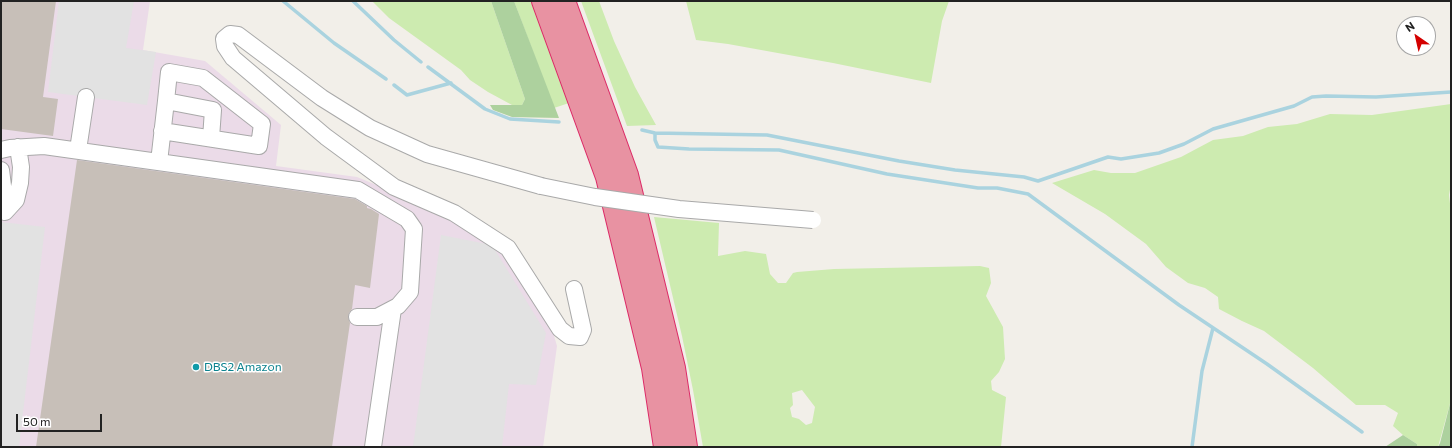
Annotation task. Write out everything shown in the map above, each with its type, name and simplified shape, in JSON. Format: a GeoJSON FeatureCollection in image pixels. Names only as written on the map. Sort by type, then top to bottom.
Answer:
{"type":"FeatureCollection","features":[{"type":"Feature","properties":{"kind":"highway"},"geometry":{"type":"LineString","coordinates":[[543,1],[606,177],[653,368],[665,447]]}},
{"type":"Feature","properties":{"kind":"highway"},"geometry":{"type":"LineString","coordinates":[[564,1],[627,175],[674,368],[686,447]]}},
{"type":"Feature","properties":{"kind":"lane"},"geometry":{"type":"LineString","coordinates":[[574,289],[583,330],[580,336],[569,336],[560,329],[508,248],[454,213],[394,188],[326,137],[233,58],[225,46],[224,40],[230,34],[238,35],[322,98],[370,128],[427,154],[541,186],[595,197],[679,209],[813,220]]}},
{"type":"Feature","properties":{"kind":"lane"},"geometry":{"type":"LineString","coordinates":[[159,162],[162,131],[169,72],[203,78],[262,124],[259,146],[162,131]]}},
{"type":"Feature","properties":{"kind":"lane"},"geometry":{"type":"LineString","coordinates":[[78,150],[86,97]]}},
{"type":"Feature","properties":{"kind":"lane"},"geometry":{"type":"LineString","coordinates":[[166,101],[213,110],[211,138]]}},
{"type":"Feature","properties":{"kind":"lane"},"geometry":{"type":"LineString","coordinates":[[1,150],[18,147],[44,146],[358,190],[407,219],[414,229],[410,292],[398,306],[377,317],[357,317]]}},
{"type":"Feature","properties":{"kind":"lane"},"geometry":{"type":"LineString","coordinates":[[1,170],[3,206],[5,212],[16,200],[20,183],[21,167],[18,147]]}},
{"type":"Feature","properties":{"kind":"lane"},"geometry":{"type":"LineString","coordinates":[[373,447],[393,309]]}},
{"type":"Feature","properties":{"kind":"shaded area"},"geometry":{"type":"Polygon","coordinates":[[[1,1],[150,1],[143,50],[205,61],[281,125],[276,166],[357,177],[443,212],[500,247],[552,329],[557,346],[543,447],[1,447],[1,1]]]}},
{"type":"Feature","properties":{"kind":"shaded area"},"geometry":{"type":"Polygon","coordinates":[[[59,1],[134,1],[126,48],[156,52],[147,105],[48,92],[59,1]]]}},
{"type":"Feature","properties":{"kind":"shaded area"},"geometry":{"type":"Polygon","coordinates":[[[1,222],[45,227],[19,447],[1,447],[1,222]]]}},
{"type":"Feature","properties":{"kind":"shaded area"},"geometry":{"type":"Polygon","coordinates":[[[441,235],[492,245],[546,333],[536,385],[509,384],[502,447],[413,447],[441,235]]]}},
{"type":"Feature","properties":{"kind":"green space"},"geometry":{"type":"Polygon","coordinates":[[[372,1],[491,1],[525,99],[522,105],[512,105],[470,80],[461,70],[389,18],[372,1]]]}},
{"type":"Feature","properties":{"kind":"green space"},"geometry":{"type":"Polygon","coordinates":[[[491,1],[514,1],[559,118],[512,117],[493,110],[490,105],[522,105],[525,99],[491,1]]]}},
{"type":"Feature","properties":{"kind":"green space"},"geometry":{"type":"Polygon","coordinates":[[[514,1],[532,1],[569,103],[554,108],[514,1]]]}},
{"type":"Feature","properties":{"kind":"green space"},"geometry":{"type":"Polygon","coordinates":[[[581,1],[599,1],[614,41],[635,87],[656,125],[627,126],[581,1]]]}},
{"type":"Feature","properties":{"kind":"green space"},"geometry":{"type":"Polygon","coordinates":[[[686,1],[949,1],[942,21],[931,83],[833,63],[728,44],[696,40],[686,1]]]}},
{"type":"Feature","properties":{"kind":"green space"},"geometry":{"type":"Polygon","coordinates":[[[1451,104],[1451,184],[1449,195],[1451,212],[1451,400],[1438,447],[1417,447],[1417,444],[1393,426],[1398,413],[1385,405],[1356,405],[1313,368],[1264,331],[1219,309],[1218,297],[1205,288],[1188,283],[1166,267],[1146,244],[1105,214],[1052,183],[1094,170],[1111,173],[1135,173],[1181,157],[1213,140],[1243,136],[1268,127],[1297,124],[1330,114],[1372,115],[1451,104]]]}},
{"type":"Feature","properties":{"kind":"green space"},"geometry":{"type":"Polygon","coordinates":[[[654,217],[719,223],[718,256],[745,251],[766,254],[770,274],[778,283],[786,283],[793,273],[797,272],[834,269],[980,266],[989,268],[991,283],[986,296],[1003,327],[1005,359],[999,372],[991,381],[992,390],[1006,397],[1001,447],[703,447],[682,336],[654,217]],[[802,390],[792,393],[793,405],[790,408],[792,417],[799,419],[806,425],[812,423],[815,407],[802,390]]]}},
{"type":"Feature","properties":{"kind":"green space"},"geometry":{"type":"Polygon","coordinates":[[[1451,400],[1451,447],[1438,447],[1440,443],[1451,400]]]}},
{"type":"Feature","properties":{"kind":"green space"},"geometry":{"type":"Polygon","coordinates":[[[1403,435],[1417,444],[1417,447],[1385,447],[1403,435]]]}},
{"type":"Feature","properties":{"kind":"building"},"geometry":{"type":"Polygon","coordinates":[[[1,1],[56,1],[43,97],[58,99],[53,136],[1,129],[1,1]]]}},
{"type":"Feature","properties":{"kind":"building","name":"DBS2 Amazon"},"geometry":{"type":"Polygon","coordinates":[[[77,160],[355,199],[367,206],[367,208],[379,214],[370,288],[355,285],[352,309],[348,317],[350,323],[332,447],[36,447],[77,160]]]}},
{"type":"Feature","properties":{"kind":"waterway"},"geometry":{"type":"LineString","coordinates":[[283,1],[334,43],[386,79]]}},
{"type":"Feature","properties":{"kind":"waterway"},"geometry":{"type":"LineString","coordinates":[[353,1],[394,40],[421,62]]}},
{"type":"Feature","properties":{"kind":"waterway"},"geometry":{"type":"LineString","coordinates":[[428,67],[485,109],[510,119],[559,122]]}},
{"type":"Feature","properties":{"kind":"waterway"},"geometry":{"type":"LineString","coordinates":[[394,85],[407,95],[451,83]]}},
{"type":"Feature","properties":{"kind":"waterway"},"geometry":{"type":"LineString","coordinates":[[642,130],[655,133],[767,135],[899,161],[955,170],[1024,177],[1038,181],[1108,157],[1121,159],[1159,153],[1184,144],[1213,129],[1294,106],[1312,97],[1376,97],[1451,92]]}},
{"type":"Feature","properties":{"kind":"waterway"},"geometry":{"type":"LineString","coordinates":[[655,133],[655,140],[658,147],[689,149],[779,150],[887,174],[978,188],[997,188],[1028,194],[1179,305],[1267,364],[1362,432]]}},
{"type":"Feature","properties":{"kind":"waterway"},"geometry":{"type":"LineString","coordinates":[[1192,447],[1202,371],[1213,328]]}},
{"type":"Feature","properties":{"kind":"place","name":"DBS2 Amazon"},"geometry":{"type":"Point","coordinates":[196,367]}}]}
